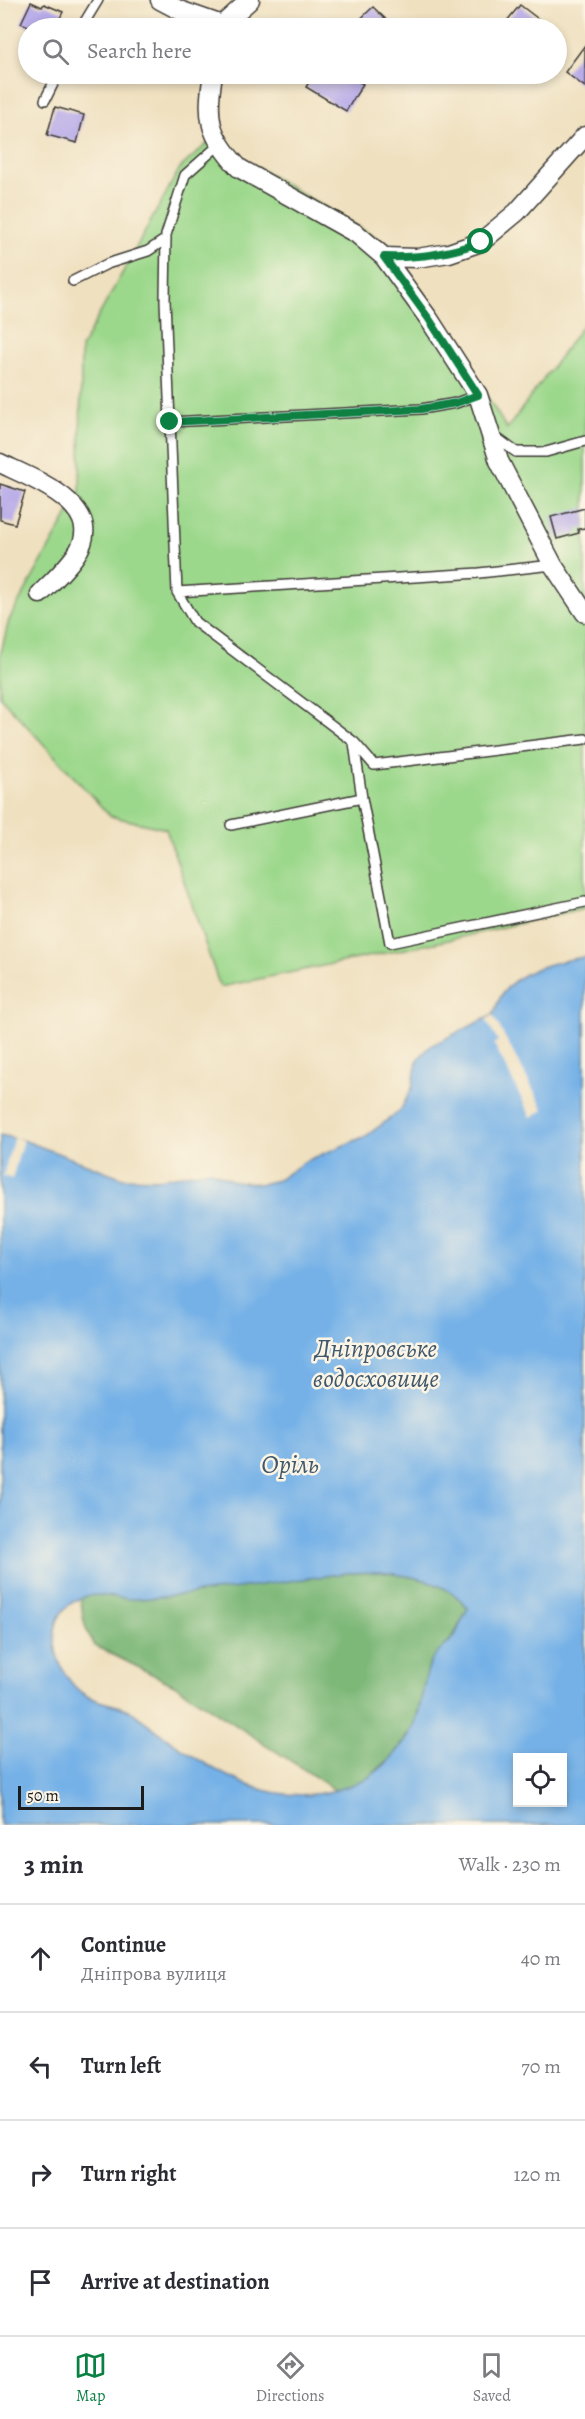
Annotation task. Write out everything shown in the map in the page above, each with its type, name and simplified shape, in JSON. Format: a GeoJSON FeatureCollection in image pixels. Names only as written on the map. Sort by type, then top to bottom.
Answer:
{"type":"FeatureCollection","features":[{"type":"Feature","properties":{"kind":"street"},"geometry":{"type":"LineString","coordinates":[[160,0],[199,18]]}},
{"type":"Feature","properties":{"kind":"street"},"geometry":{"type":"LineString","coordinates":[[231,18],[250,0]]}},
{"type":"Feature","properties":{"kind":"street"},"geometry":{"type":"LineString","coordinates":[[211,84],[210,127],[238,168],[357,234],[384,257],[429,319],[478,395],[499,461],[553,565],[578,593],[585,613]]}},
{"type":"Feature","properties":{"kind":"street"},"geometry":{"type":"LineString","coordinates":[[384,257],[417,258],[449,253],[481,242],[518,212],[585,136]]}},
{"type":"Feature","properties":{"kind":"street"},"geometry":{"type":"LineString","coordinates":[[0,463],[53,490],[79,510],[84,534],[76,555],[40,594]]}},
{"type":"Feature","properties":{"kind":"lane"},"geometry":{"type":"LineString","coordinates":[[87,18],[98,0]]}},
{"type":"Feature","properties":{"kind":"lane"},"geometry":{"type":"LineString","coordinates":[[45,100],[53,84]]}},
{"type":"Feature","properties":{"kind":"lane"},"geometry":{"type":"LineString","coordinates":[[220,144],[184,175],[166,239],[165,300],[177,592],[195,622],[354,742],[374,765],[585,739]]}},
{"type":"Feature","properties":{"kind":"lane"},"geometry":{"type":"LineString","coordinates":[[73,280],[107,264],[148,251],[166,239]]}},
{"type":"Feature","properties":{"kind":"lane"},"geometry":{"type":"LineString","coordinates":[[170,422],[421,409],[456,403],[478,395]]}},
{"type":"Feature","properties":{"kind":"lane"},"geometry":{"type":"LineString","coordinates":[[492,434],[516,452],[546,452],[585,441]]}},
{"type":"Feature","properties":{"kind":"lane"},"geometry":{"type":"LineString","coordinates":[[177,592],[479,573],[553,565]]}},
{"type":"Feature","properties":{"kind":"lane"},"geometry":{"type":"LineString","coordinates":[[354,742],[362,798],[390,943],[585,902]]}},
{"type":"Feature","properties":{"kind":"lane"},"geometry":{"type":"LineString","coordinates":[[231,825],[362,798]]}},
{"type":"Feature","properties":{"kind":"green space"},"geometry":{"type":"Polygon","coordinates":[[[217,135],[246,161],[396,249],[507,429],[585,322],[585,908],[444,941],[220,987],[166,829],[110,816],[0,697],[0,656],[9,620],[80,493],[81,348],[180,168],[217,135]]]}},
{"type":"Feature","properties":{"kind":"green space"},"geometry":{"type":"Polygon","coordinates":[[[380,1572],[428,1581],[450,1592],[468,1608],[453,1637],[430,1662],[414,1727],[395,1754],[369,1777],[338,1792],[176,1686],[95,1646],[86,1628],[82,1610],[81,1597],[101,1594],[138,1599],[347,1573],[380,1572]]]}},
{"type":"Feature","properties":{"kind":"water","name":"Дніпровське водосховище"},"geometry":{"type":"Polygon","coordinates":[[[585,957],[585,1825],[0,1825],[0,1135],[23,1140],[123,1178],[158,1179],[210,1170],[233,1181],[261,1184],[278,1180],[306,1161],[366,1136],[400,1111],[412,1088],[417,1061],[430,1046],[493,1015],[498,1001],[510,985],[529,972],[551,964],[585,957]],[[380,1572],[347,1573],[165,1597],[129,1599],[86,1596],[69,1605],[61,1614],[56,1626],[56,1652],[67,1677],[85,1695],[97,1701],[129,1710],[189,1753],[244,1784],[274,1792],[304,1795],[335,1790],[369,1777],[395,1754],[406,1740],[417,1718],[430,1664],[434,1656],[454,1637],[468,1608],[460,1599],[439,1586],[380,1572]]]}},
{"type":"Feature","properties":{"kind":"pier"},"geometry":{"type":"Polygon","coordinates":[[[493,1015],[544,1110],[531,1117],[494,1044],[498,1041],[486,1020],[493,1015]]]}},
{"type":"Feature","properties":{"kind":"pier"},"geometry":{"type":"Polygon","coordinates":[[[14,1137],[23,1140],[12,1179],[3,1176],[14,1137]]]}},
{"type":"Feature","properties":{"kind":"building"},"geometry":{"type":"Polygon","coordinates":[[[31,2],[42,7],[44,4],[63,12],[60,18],[23,18],[31,2]]]}},
{"type":"Feature","properties":{"kind":"building"},"geometry":{"type":"Polygon","coordinates":[[[520,5],[537,18],[509,18],[520,5]]]}},
{"type":"Feature","properties":{"kind":"building"},"geometry":{"type":"Polygon","coordinates":[[[373,7],[385,18],[361,18],[373,7]]]}},
{"type":"Feature","properties":{"kind":"building"},"geometry":{"type":"Polygon","coordinates":[[[585,45],[585,87],[567,74],[567,69],[585,45]]]}},
{"type":"Feature","properties":{"kind":"building"},"geometry":{"type":"Polygon","coordinates":[[[308,84],[363,84],[346,111],[306,87],[308,84]]]}},
{"type":"Feature","properties":{"kind":"building"},"geometry":{"type":"Polygon","coordinates":[[[55,107],[84,115],[77,143],[47,135],[55,107]]]}},
{"type":"Feature","properties":{"kind":"building"},"geometry":{"type":"Polygon","coordinates":[[[0,484],[25,492],[15,524],[0,520],[0,484]]]}},
{"type":"Feature","properties":{"kind":"building"},"geometry":{"type":"Polygon","coordinates":[[[585,508],[585,528],[578,529],[579,533],[557,539],[551,517],[585,508]]]}},
{"type":"Feature","properties":{"kind":"route"},"geometry":{"type":"LineString","coordinates":[[170,422],[421,409],[456,403],[478,395],[429,319],[384,257],[417,258],[449,253],[481,242]]}},
{"type":"Feature","properties":{"kind":"water label","name":"Оріль"},"geometry":{"type":"Point","coordinates":[290,1464]}}]}
